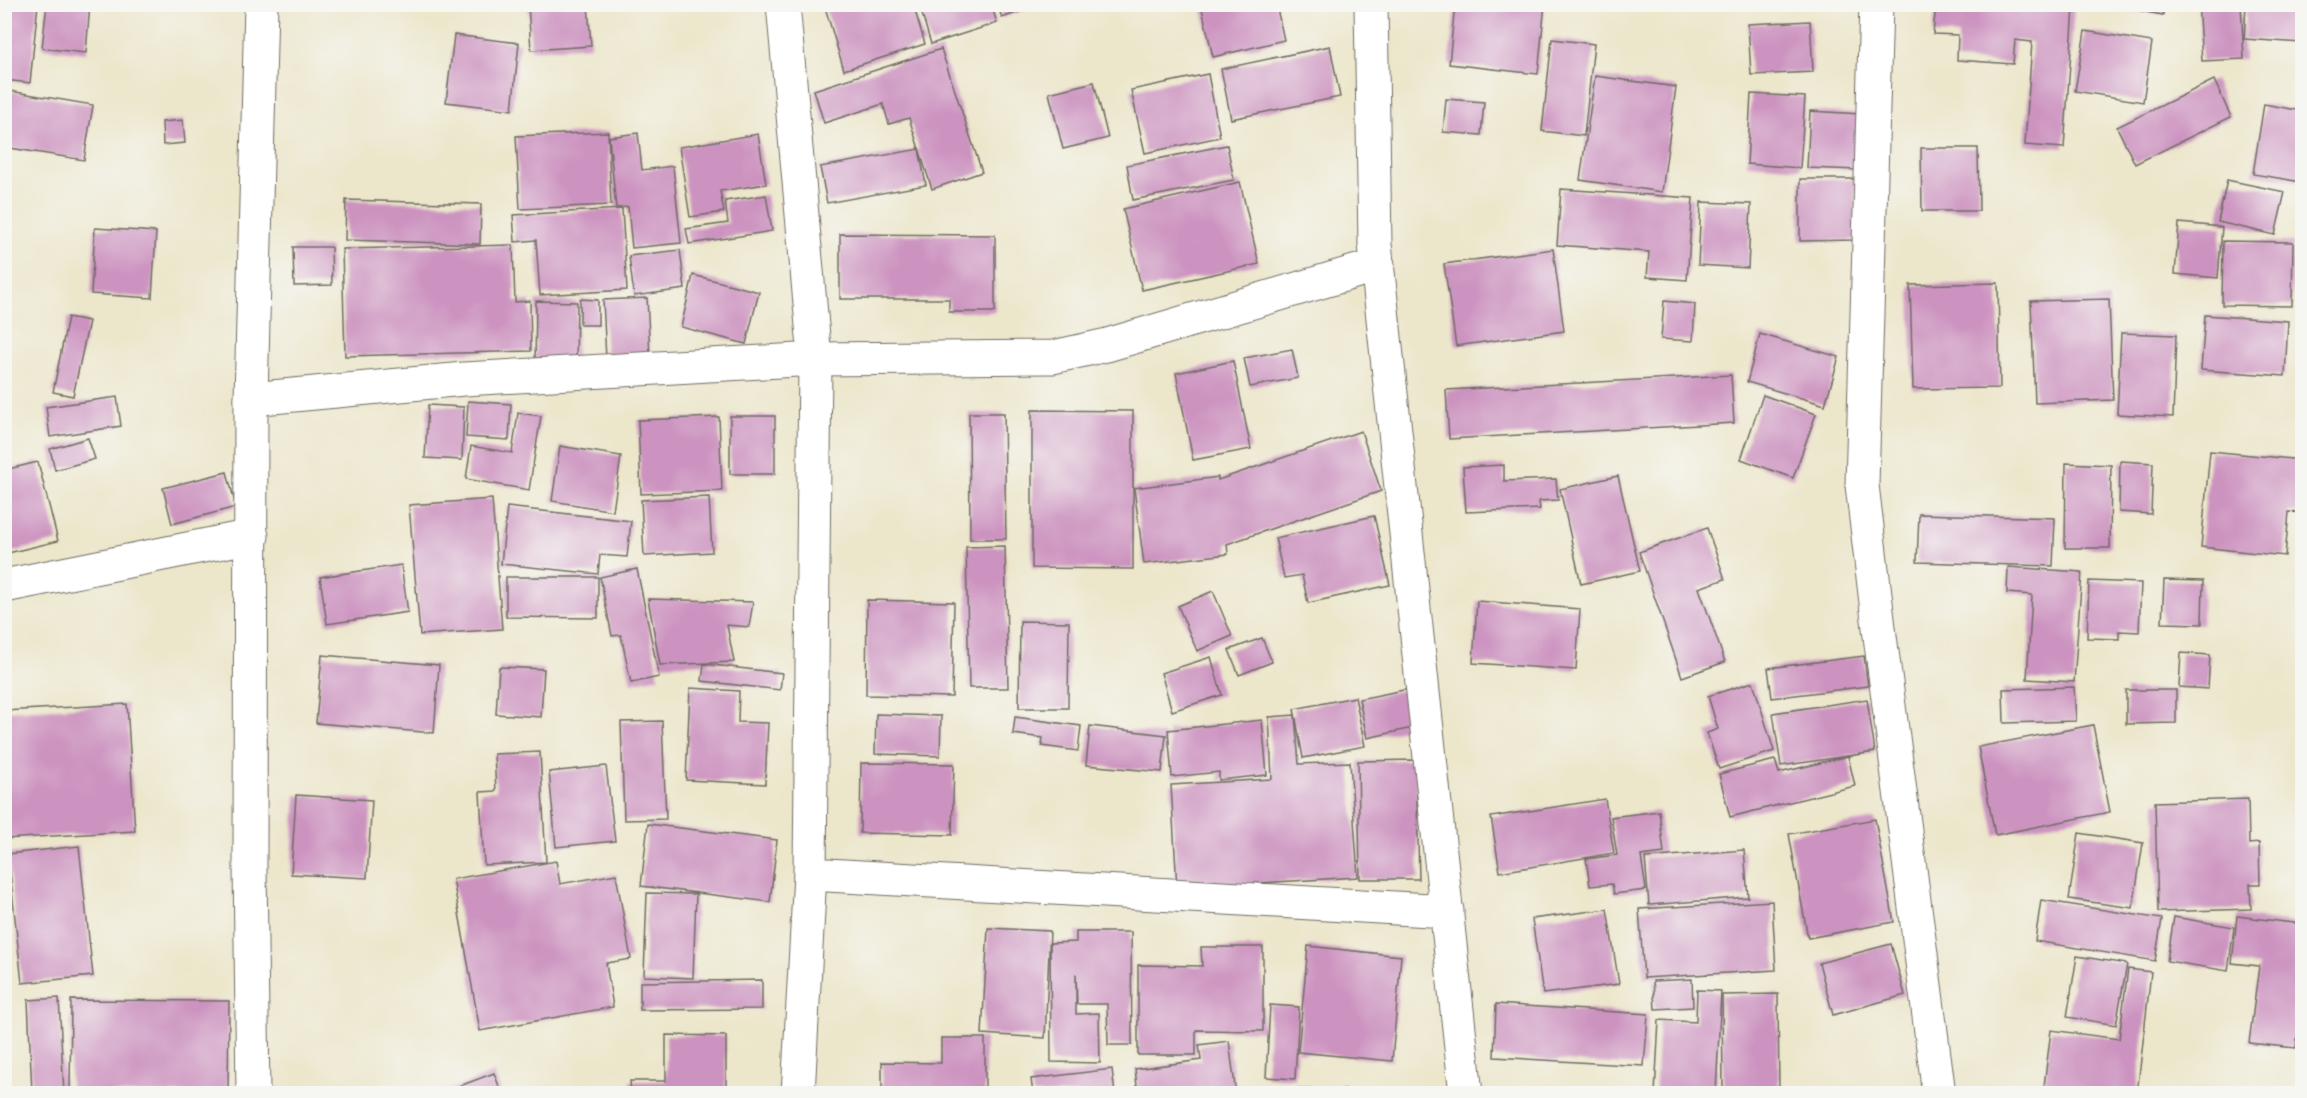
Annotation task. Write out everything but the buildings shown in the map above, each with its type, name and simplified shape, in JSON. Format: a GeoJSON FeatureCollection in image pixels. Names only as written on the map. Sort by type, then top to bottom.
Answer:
{"type":"FeatureCollection","features":[{"type":"Feature","properties":{"kind":"street"},"geometry":{"type":"LineString","coordinates":[[253,1094],[250,866],[251,399],[261,4]]}},
{"type":"Feature","properties":{"kind":"street"},"geometry":{"type":"LineString","coordinates":[[783,4],[815,359],[810,874],[798,1094]]}},
{"type":"Feature","properties":{"kind":"street"},"geometry":{"type":"LineString","coordinates":[[1371,4],[1375,244],[1466,1094]]}},
{"type":"Feature","properties":{"kind":"street"},"geometry":{"type":"LineString","coordinates":[[1876,4],[1862,485],[1940,1094]]}},
{"type":"Feature","properties":{"kind":"street"},"geometry":{"type":"LineString","coordinates":[[251,399],[464,379],[815,359],[1053,357],[1107,345],[1378,265]]}},
{"type":"Feature","properties":{"kind":"street"},"geometry":{"type":"LineString","coordinates":[[4,586],[252,536]]}},
{"type":"Feature","properties":{"kind":"street"},"geometry":{"type":"LineString","coordinates":[[810,874],[1448,910]]}}]}
